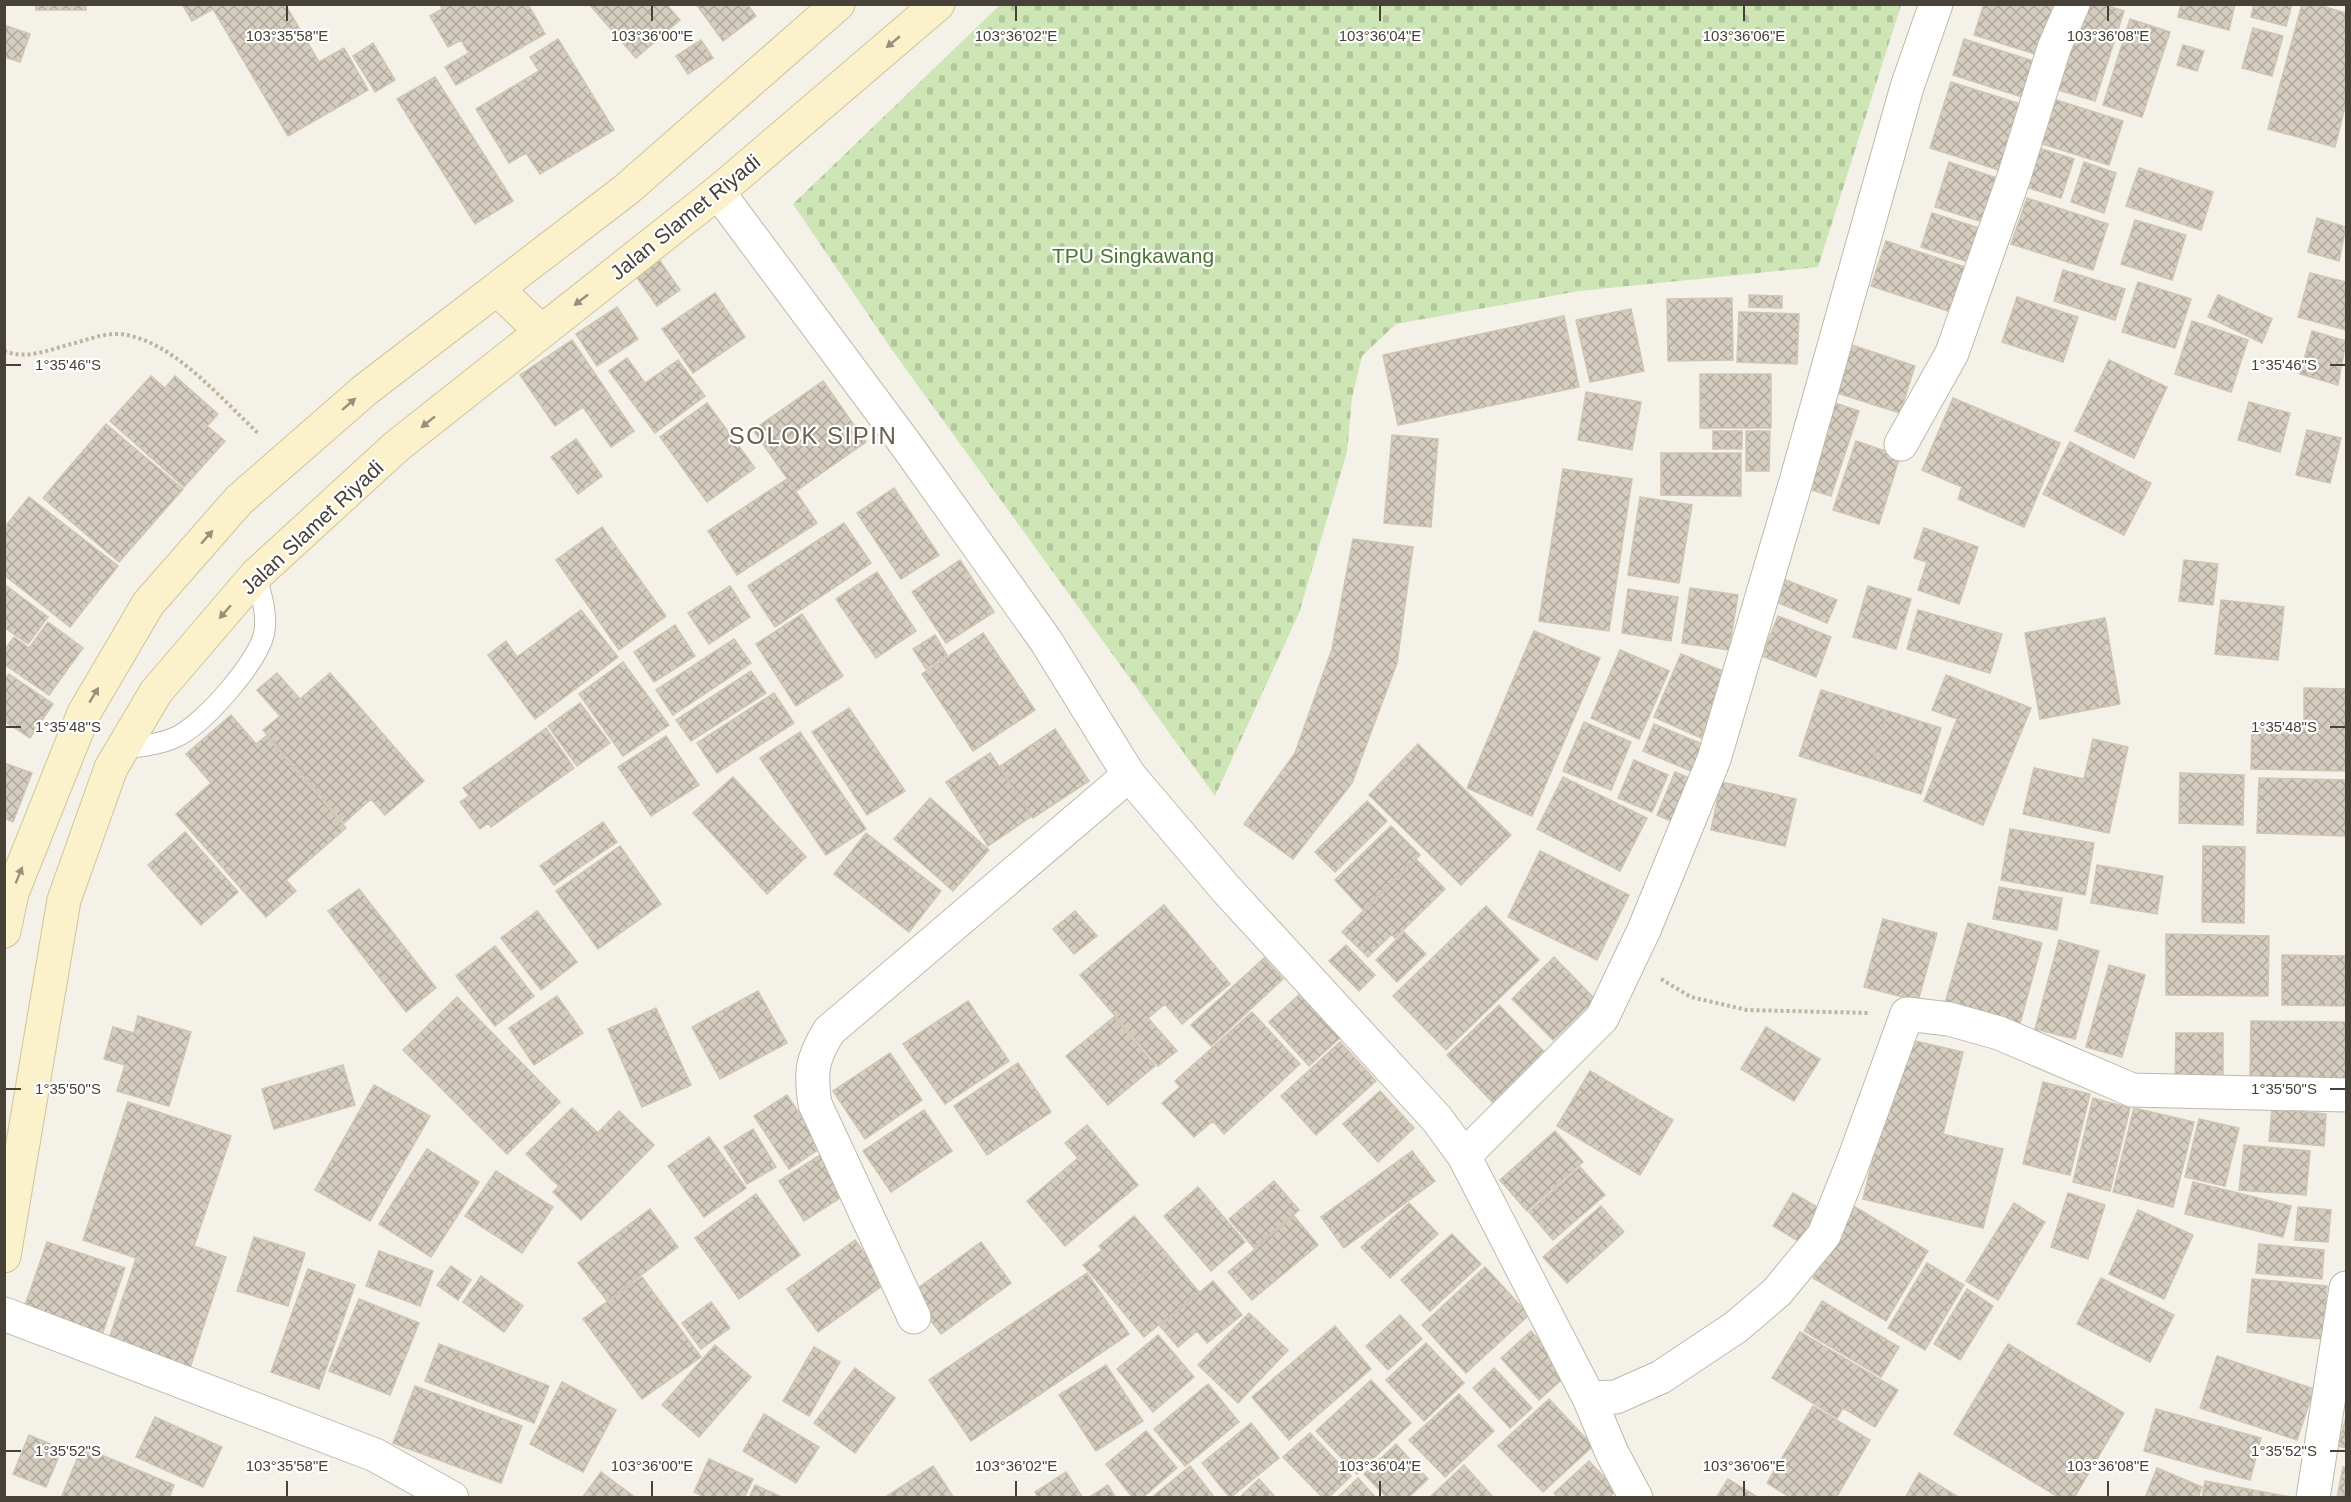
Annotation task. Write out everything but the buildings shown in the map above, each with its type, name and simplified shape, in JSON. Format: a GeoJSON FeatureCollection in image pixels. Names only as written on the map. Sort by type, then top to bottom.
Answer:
{"type":"FeatureCollection","features":[{"type":"Feature","properties":{"kind":"main road"},"geometry":{"type":"LineString","coordinates":[[4,931],[12,893],[84,713],[148,604],[239,500],[365,390],[627,189],[838,4]]}},
{"type":"Feature","properties":{"kind":"main road","name":"Jalan Slamet Riyadi"},"geometry":{"type":"LineString","coordinates":[[4,1256],[64,900],[111,768],[156,692],[256,575],[397,446],[718,192],[938,4]]}},
{"type":"Feature","properties":{"kind":"main road"},"geometry":{"type":"LineString","coordinates":[[497,289],[541,331]]}},
{"type":"Feature","properties":{"kind":"street"},"geometry":{"type":"LineString","coordinates":[[1464,1156],[1602,1018],[1629,961],[1714,759],[1795,485],[1907,87],[1936,4]]}},
{"type":"Feature","properties":{"kind":"street"},"geometry":{"type":"LineString","coordinates":[[1901,444],[1952,353],[2014,177],[2054,48],[2073,4]]}},
{"type":"Feature","properties":{"kind":"street"},"geometry":{"type":"LineString","coordinates":[[718,192],[907,446],[1046,641],[1129,775],[1226,889],[1437,1119],[1464,1156],[1589,1398],[1612,1453],[1636,1497]]}},
{"type":"Feature","properties":{"kind":"street"},"geometry":{"type":"LineString","coordinates":[[914,1317],[815,1104],[811,1076],[815,1054],[829,1031],[1129,775]]}},
{"type":"Feature","properties":{"kind":"street"},"geometry":{"type":"LineString","coordinates":[[1589,1398],[1616,1397],[1661,1377],[1736,1327],[1784,1284],[1824,1235],[1852,1166],[1907,1014],[1949,1019],[1999,1033],[2132,1090],[2346,1095]]}},
{"type":"Feature","properties":{"kind":"street"},"geometry":{"type":"LineString","coordinates":[[2313,1497],[2346,1288]]}},
{"type":"Feature","properties":{"kind":"street"},"geometry":{"type":"LineString","coordinates":[[4,1314],[375,1455],[452,1497]]}},
{"type":"Feature","properties":{"kind":"lane"},"geometry":{"type":"LineString","coordinates":[[122,749],[161,743],[178,736],[211,708],[239,679],[258,652],[264,632],[264,607],[256,575]]}},
{"type":"Feature","properties":{"kind":"path"},"geometry":{"type":"LineString","coordinates":[[4,351],[15,355],[28,355],[118,334],[143,338],[163,349],[190,371],[286,459]]}},
{"type":"Feature","properties":{"kind":"path"},"geometry":{"type":"LineString","coordinates":[[1629,961],[1691,997],[1748,1011],[1907,1014]]}},
{"type":"Feature","properties":{"kind":"green space","name":"TPU Singkawang"},"geometry":{"type":"Polygon","coordinates":[[[1001,4],[1901,5],[1818,267],[1579,291],[1396,324],[1362,356],[1352,398],[1347,452],[1299,613],[1215,796],[890,347],[793,204],[1001,4]]]}},
{"type":"Feature","properties":{"kind":"district","name":"SOLOK SIPIN"},"geometry":{"type":"Point","coordinates":[813,435]}}]}
